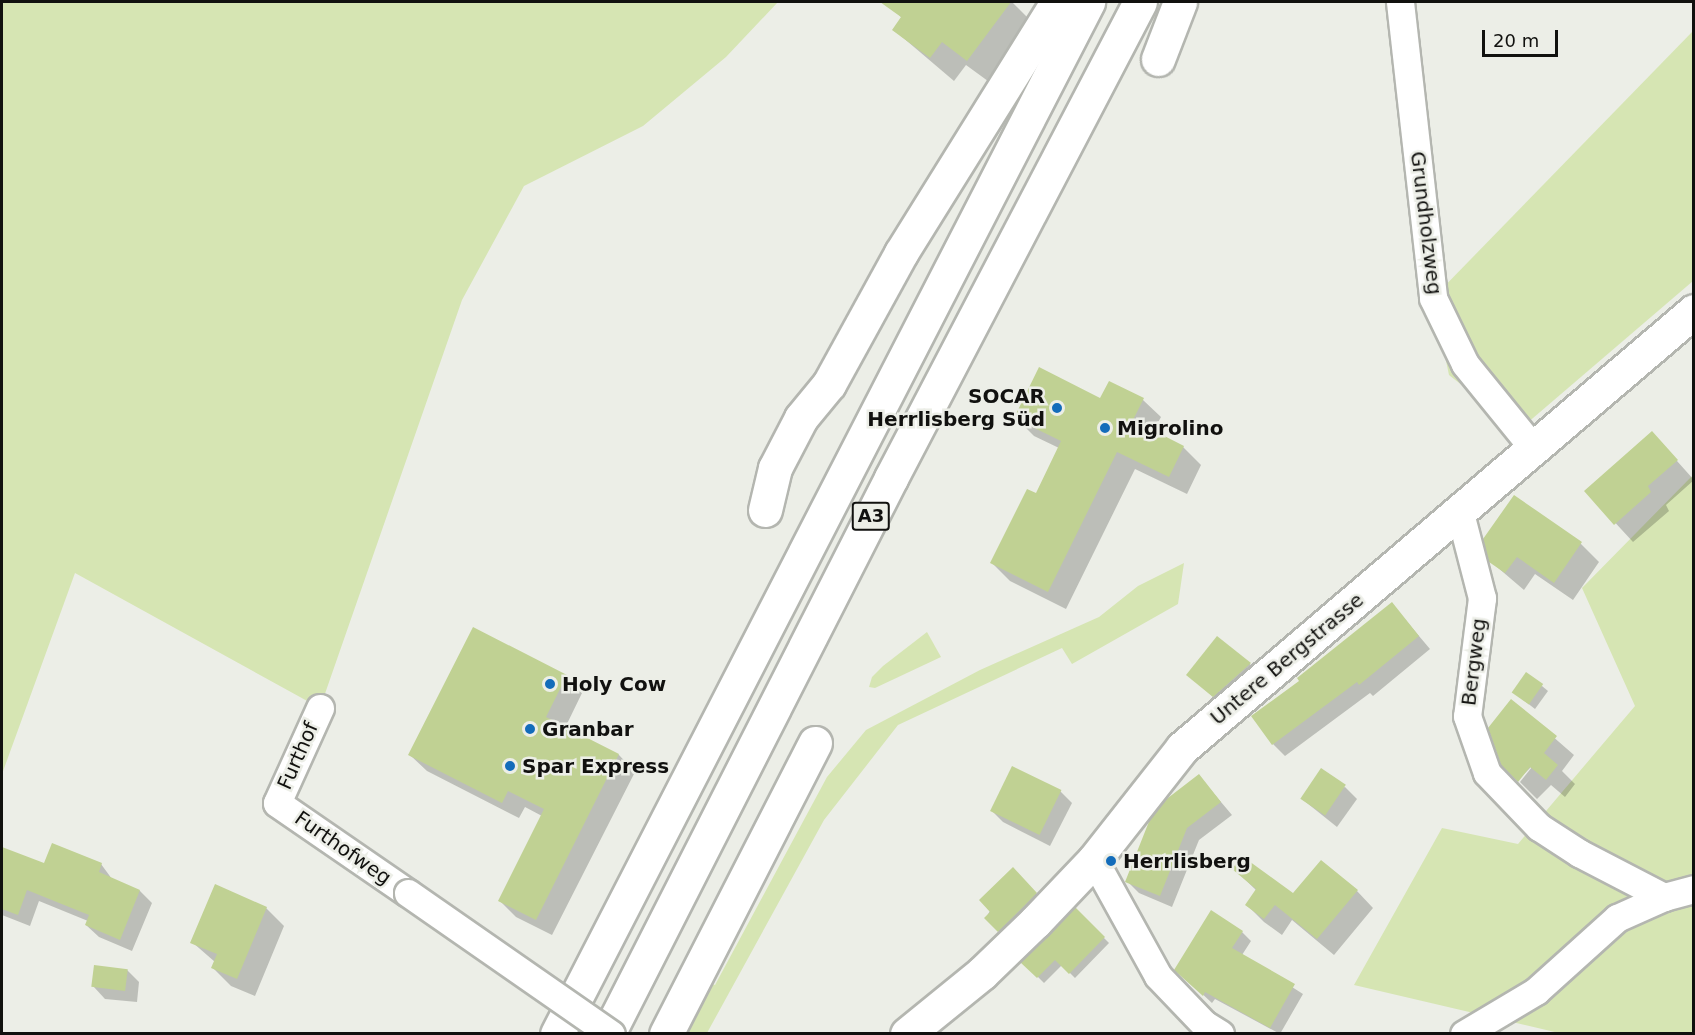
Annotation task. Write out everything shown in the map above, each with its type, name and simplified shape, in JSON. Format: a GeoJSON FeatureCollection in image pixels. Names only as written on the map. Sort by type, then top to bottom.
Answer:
{"type":"FeatureCollection","features":[{"type":"Feature","properties":{"kind":"main road"},"geometry":{"type":"LineString","coordinates":[[765,510],[775,468],[801,418],[829,384],[901,254],[1057,2]]}},
{"type":"Feature","properties":{"kind":"main road","name":"A3"},"geometry":{"type":"LineString","coordinates":[[557,1034],[1088,2]]}},
{"type":"Feature","properties":{"kind":"main road","name":"A3"},"geometry":{"type":"LineString","coordinates":[[609,1034],[896,467],[1140,2]]}},
{"type":"Feature","properties":{"kind":"main road"},"geometry":{"type":"LineString","coordinates":[[1158,59],[1180,2]]}},
{"type":"Feature","properties":{"kind":"main road","name":"Untere Bergstrasse"},"geometry":{"type":"LineString","coordinates":[[907,1034],[982,973],[1094,860],[1182,748],[1535,450],[1694,311]]}},
{"type":"Feature","properties":{"kind":"main road"},"geometry":{"type":"LineString","coordinates":[[666,1034],[815,743]]}},
{"type":"Feature","properties":{"kind":"street","name":"Grundholzweg"},"geometry":{"type":"LineString","coordinates":[[1400,2],[1433,298],[1465,364],[1535,450]]}},
{"type":"Feature","properties":{"kind":"street","name":"Bergweg"},"geometry":{"type":"LineString","coordinates":[[1460,513],[1482,598],[1467,716],[1487,773],[1539,827],[1579,854],[1664,897]]}},
{"type":"Feature","properties":{"kind":"street","name":"Furthof"},"geometry":{"type":"LineString","coordinates":[[277,803],[320,708]]}},
{"type":"Feature","properties":{"kind":"street","name":"Furthofweg"},"geometry":{"type":"LineString","coordinates":[[277,803],[609,1034]]}},
{"type":"Feature","properties":{"kind":"street"},"geometry":{"type":"LineString","coordinates":[[1094,860],[1158,976],[1208,1030]]}},
{"type":"Feature","properties":{"kind":"street"},"geometry":{"type":"LineString","coordinates":[[1464,1034],[1536,991],[1617,918],[1664,897],[1694,889]]}},
{"type":"Feature","properties":{"kind":"green space"},"geometry":{"type":"Polygon","coordinates":[[[2,2],[778,2],[726,57],[643,126],[524,186],[462,300],[320,708],[75,573],[2,774],[2,2]]]}},
{"type":"Feature","properties":{"kind":"green space"},"geometry":{"type":"Polygon","coordinates":[[[1693,31],[1693,281],[1519,430],[1449,375],[1433,298],[1693,31]]]}},
{"type":"Feature","properties":{"kind":"green space"},"geometry":{"type":"Polygon","coordinates":[[[1693,475],[1693,1033],[1559,1033],[1354,985],[1442,828],[1518,844],[1635,706],[1582,588],[1693,475]]]}},
{"type":"Feature","properties":{"kind":"green space"},"geometry":{"type":"Polygon","coordinates":[[[1184,563],[1178,604],[1072,664],[1062,648],[898,725],[824,820],[707,1033],[677,1034],[704,981],[715,985],[827,777],[866,730],[980,670],[1099,617],[1138,586],[1184,563]]]}},
{"type":"Feature","properties":{"kind":"green space"},"geometry":{"type":"Polygon","coordinates":[[[927,632],[941,657],[875,688],[869,687],[872,677],[883,666],[927,632]]]}},
{"type":"Feature","properties":{"kind":"building"},"geometry":{"type":"Polygon","coordinates":[[[880,2],[1011,2],[967,61],[942,42],[930,58],[892,30],[901,17],[880,2]]]}},
{"type":"Feature","properties":{"kind":"building"},"geometry":{"type":"Polygon","coordinates":[[[1039,367],[1100,398],[1109,381],[1144,398],[1133,420],[1184,446],[1169,477],[1117,452],[1048,592],[990,563],[1027,489],[1036,493],[1061,441],[1014,418],[1039,367]]]}},
{"type":"Feature","properties":{"kind":"building"},"geometry":{"type":"Polygon","coordinates":[[[1652,431],[1678,460],[1648,486],[1651,492],[1614,525],[1584,491],[1652,431]]]}},
{"type":"Feature","properties":{"kind":"building"},"geometry":{"type":"Polygon","coordinates":[[[1514,495],[1582,542],[1554,583],[1517,557],[1505,573],[1489,562],[1483,539],[1514,495]]]}},
{"type":"Feature","properties":{"kind":"building"},"geometry":{"type":"Polygon","coordinates":[[[1392,602],[1419,636],[1359,685],[1357,682],[1272,745],[1251,716],[1299,681],[1297,678],[1392,602]]]}},
{"type":"Feature","properties":{"kind":"building"},"geometry":{"type":"Polygon","coordinates":[[[473,627],[567,675],[546,717],[619,754],[536,920],[498,901],[544,809],[508,791],[502,803],[408,755],[473,627]]]}},
{"type":"Feature","properties":{"kind":"building"},"geometry":{"type":"Polygon","coordinates":[[[1217,636],[1251,663],[1213,697],[1186,675],[1217,636]]]}},
{"type":"Feature","properties":{"kind":"building"},"geometry":{"type":"Polygon","coordinates":[[[1526,672],[1543,684],[1529,705],[1512,692],[1526,672]]]}},
{"type":"Feature","properties":{"kind":"building"},"geometry":{"type":"Polygon","coordinates":[[[1511,699],[1557,736],[1544,753],[1558,765],[1546,780],[1530,767],[1518,782],[1501,765],[1488,728],[1511,699]]]}},
{"type":"Feature","properties":{"kind":"building"},"geometry":{"type":"Polygon","coordinates":[[[1012,766],[1061,790],[1040,835],[990,811],[1012,766]]]}},
{"type":"Feature","properties":{"kind":"building"},"geometry":{"type":"Polygon","coordinates":[[[1321,768],[1346,785],[1325,815],[1300,799],[1321,768]]]}},
{"type":"Feature","properties":{"kind":"building"},"geometry":{"type":"Polygon","coordinates":[[[1199,774],[1221,802],[1187,828],[1160,896],[1125,882],[1150,819],[1164,801],[1199,774]]]}},
{"type":"Feature","properties":{"kind":"building"},"geometry":{"type":"Polygon","coordinates":[[[52,843],[102,863],[99,872],[140,890],[120,940],[85,925],[89,915],[27,890],[18,915],[2,909],[2,847],[44,863],[52,843]]]}},
{"type":"Feature","properties":{"kind":"building"},"geometry":{"type":"Polygon","coordinates":[[[1242,856],[1293,893],[1321,860],[1358,890],[1317,939],[1275,905],[1264,919],[1245,905],[1256,889],[1232,869],[1242,856]]]}},
{"type":"Feature","properties":{"kind":"building"},"geometry":{"type":"Polygon","coordinates":[[[1013,867],[1037,893],[998,932],[984,918],[990,912],[979,900],[1013,867]]]}},
{"type":"Feature","properties":{"kind":"building"},"geometry":{"type":"Polygon","coordinates":[[[215,884],[267,907],[237,979],[211,968],[217,954],[190,943],[215,884]]]}},
{"type":"Feature","properties":{"kind":"building"},"geometry":{"type":"Polygon","coordinates":[[[1075,907],[1105,937],[1069,974],[1055,960],[1037,978],[1020,962],[1075,907]]]}},
{"type":"Feature","properties":{"kind":"building"},"geometry":{"type":"Polygon","coordinates":[[[1211,910],[1243,931],[1232,948],[1295,984],[1270,1028],[1205,992],[1203,996],[1174,970],[1211,910]]]}},
{"type":"Feature","properties":{"kind":"building"},"geometry":{"type":"Polygon","coordinates":[[[94,965],[128,969],[125,991],[91,987],[94,965]]]}},
{"type":"Feature","properties":{"kind":"place","name":"SOCAR Herrlisberg Süd"},"geometry":{"type":"Point","coordinates":[1057,408]}},
{"type":"Feature","properties":{"kind":"place","name":"Migrolino"},"geometry":{"type":"Point","coordinates":[1105,428]}},
{"type":"Feature","properties":{"kind":"place","name":"Holy Cow"},"geometry":{"type":"Point","coordinates":[550,684]}},
{"type":"Feature","properties":{"kind":"place","name":"Granbar"},"geometry":{"type":"Point","coordinates":[530,729]}},
{"type":"Feature","properties":{"kind":"place","name":"Spar Express"},"geometry":{"type":"Point","coordinates":[510,766]}},
{"type":"Feature","properties":{"kind":"place","name":"Herrlisberg"},"geometry":{"type":"Point","coordinates":[1111,861]}}]}
